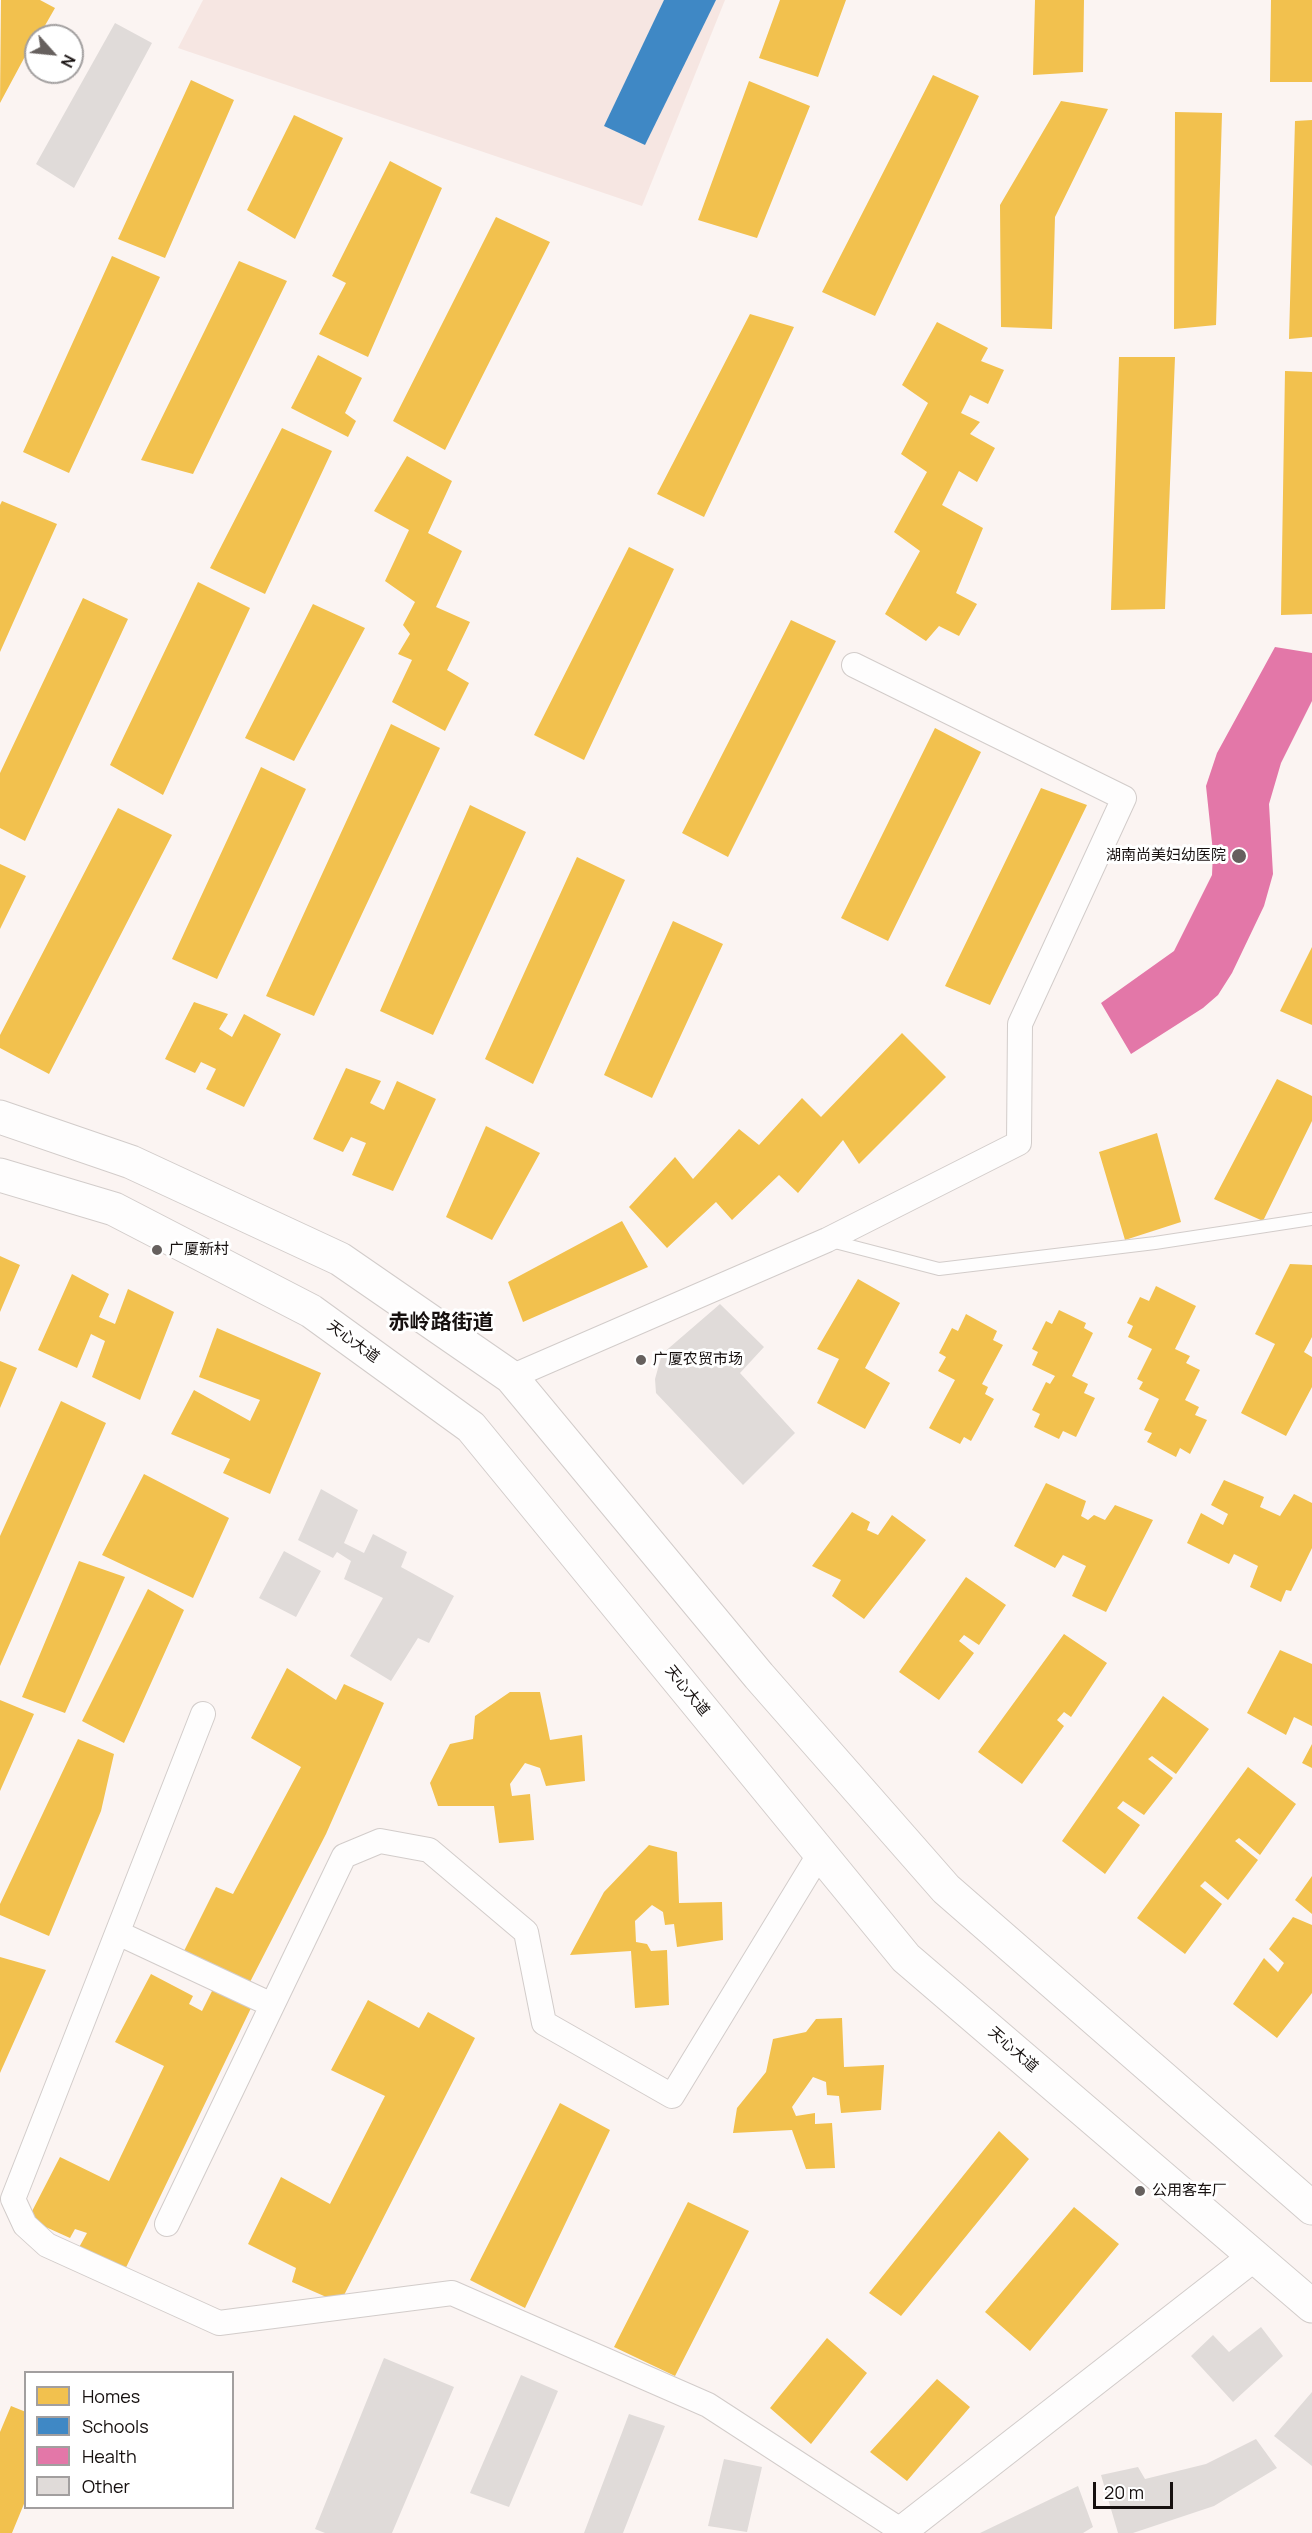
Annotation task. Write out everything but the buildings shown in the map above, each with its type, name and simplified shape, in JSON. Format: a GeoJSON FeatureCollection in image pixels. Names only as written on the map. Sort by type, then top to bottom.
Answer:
{"type":"FeatureCollection","features":[{"type":"Feature","properties":{"kind":"main road"},"geometry":{"type":"LineString","coordinates":[[0,1117],[131,1162],[340,1259],[511,1377],[759,1676],[946,1889],[1312,2208]]}},
{"type":"Feature","properties":{"kind":"main road","name":"天心大道"},"geometry":{"type":"LineString","coordinates":[[0,1175],[114,1209],[311,1311],[471,1427],[906,1958],[1312,2306]]}},
{"type":"Feature","properties":{"kind":"street"},"geometry":{"type":"LineString","coordinates":[[511,1377],[827,1240],[1019,1143],[1020,1024],[1124,798],[854,665]]}},
{"type":"Feature","properties":{"kind":"street"},"geometry":{"type":"LineString","coordinates":[[203,1714],[13,2199],[25,2225],[47,2245],[219,2323],[452,2293],[708,2405],[900,2532],[1253,2257]]}},
{"type":"Feature","properties":{"kind":"street"},"geometry":{"type":"LineString","coordinates":[[167,2224],[344,1856],[380,1841],[429,1850],[526,1932],[544,2023],[672,2096],[820,1853]]}},
{"type":"Feature","properties":{"kind":"street"},"geometry":{"type":"LineString","coordinates":[[118,1934],[272,2005]]}},
{"type":"Feature","properties":{"kind":"lane"},"geometry":{"type":"LineString","coordinates":[[827,1240],[939,1269],[1155,1243],[1312,1219]]}},
{"type":"Feature","properties":{"kind":"shaded area"},"geometry":{"type":"Polygon","coordinates":[[[203,0],[725,0],[642,206],[178,48],[203,0]]]}},
{"type":"Feature","properties":{"kind":"place","name":"湖南尚美妇幼医院"},"geometry":{"type":"Point","coordinates":[1239,856]}},
{"type":"Feature","properties":{"kind":"place","name":"广厦新村"},"geometry":{"type":"Point","coordinates":[157,1250]}},
{"type":"Feature","properties":{"kind":"place","name":"广厦农贸市场"},"geometry":{"type":"Point","coordinates":[641,1360]}},
{"type":"Feature","properties":{"kind":"place","name":"公用客车厂"},"geometry":{"type":"Point","coordinates":[1140,2191]}},
{"type":"Feature","properties":{"kind":"district","name":"赤岭路街道"},"geometry":{"type":"Point","coordinates":[441,1323]}}]}
